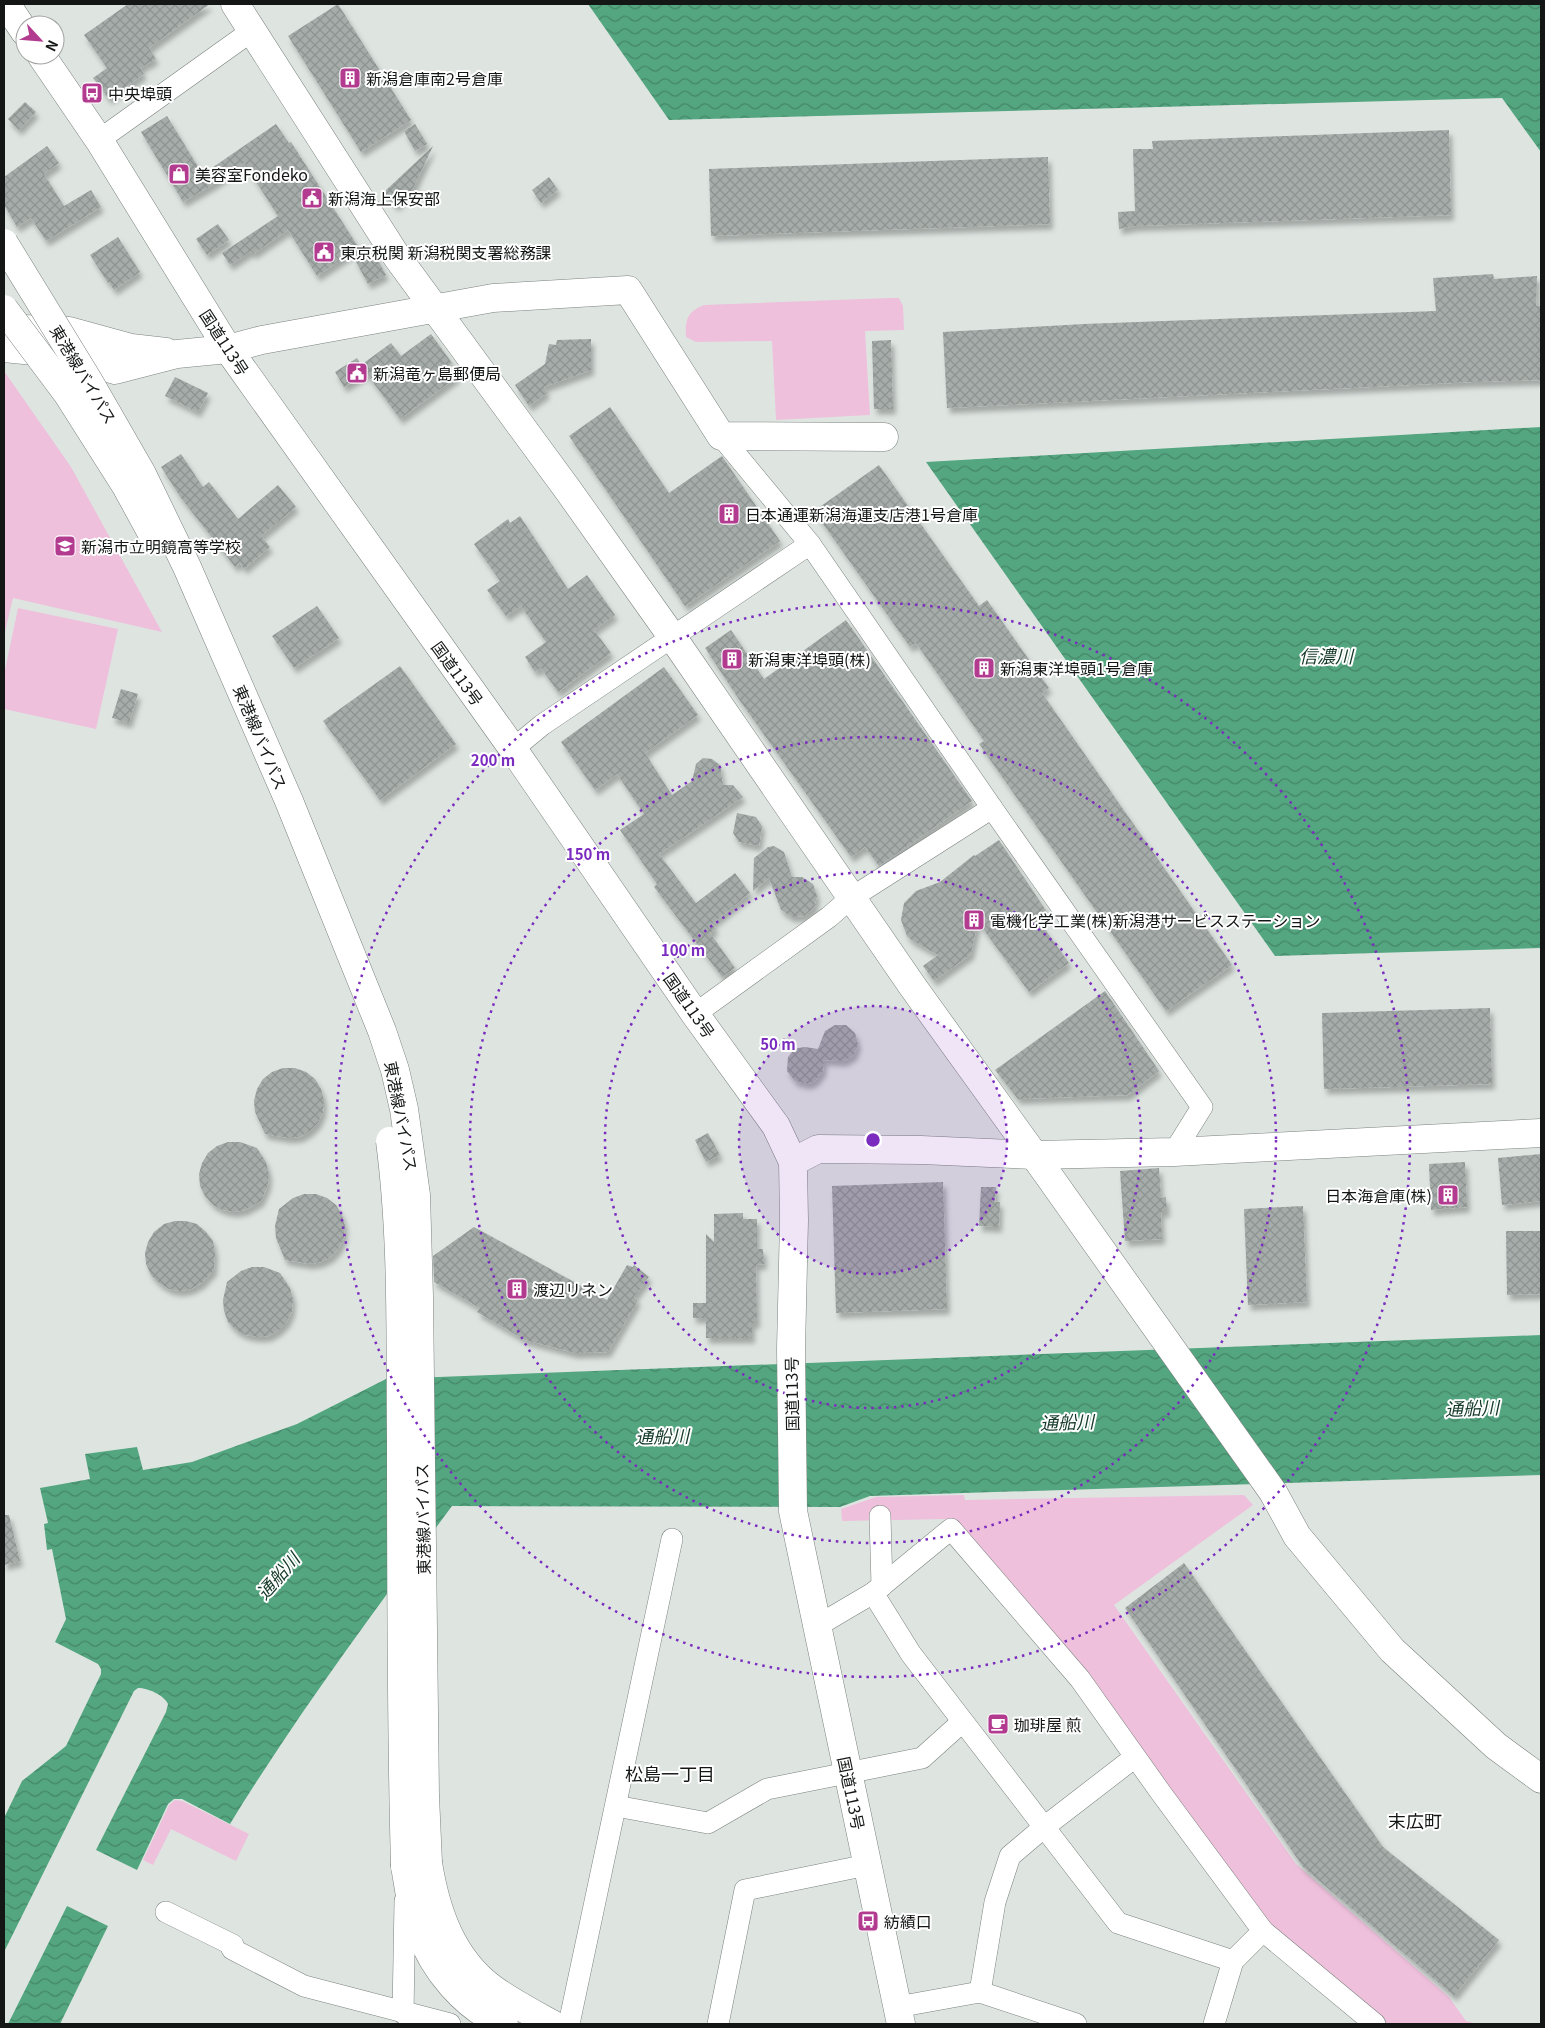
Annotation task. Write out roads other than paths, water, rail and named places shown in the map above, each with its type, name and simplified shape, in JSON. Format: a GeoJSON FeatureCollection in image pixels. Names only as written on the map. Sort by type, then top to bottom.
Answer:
{"type":"FeatureCollection","features":[{"type":"Feature","properties":{"kind":"main road"},"geometry":{"type":"LineString","coordinates":[[6,4],[15,17]]}},
{"type":"Feature","properties":{"kind":"main road"},"geometry":{"type":"LineString","coordinates":[[236,4],[397,257],[568,490],[673,638],[851,898],[1273,1492],[1297,1536],[1392,1650],[1496,1746],[1541,1779]]}},
{"type":"Feature","properties":{"kind":"main road","name":"国道113号"},"geometry":{"type":"LineString","coordinates":[[48,65],[99,140],[228,349],[513,749],[695,1014],[776,1126],[793,1162],[794,1221],[791,1349],[793,1511],[899,2016]]}},
{"type":"Feature","properties":{"kind":"main road","name":"東港線バイパス"},"geometry":{"type":"LineString","coordinates":[[4,243],[53,321],[142,474],[183,558],[289,801],[382,1031],[394,1070],[406,1126],[416,1195],[420,1296],[425,1796],[417,1865],[410,1898],[418,1929],[431,1956],[446,1978],[477,2009],[504,2024]]}},
{"type":"Feature","properties":{"kind":"main road"},"geometry":{"type":"LineString","coordinates":[[4,348],[54,353],[115,370],[177,354],[228,349],[262,340],[493,298],[628,290],[721,436],[884,437]]}},
{"type":"Feature","properties":{"kind":"main road","name":"東港線バイパス"},"geometry":{"type":"LineString","coordinates":[[4,309],[67,393],[126,486],[172,571],[275,804],[368,1040],[380,1079],[387,1117],[397,1197],[400,1287],[401,1624],[417,1865],[433,1895],[443,1924],[456,1950],[472,1970],[492,1989],[552,2024]]}},
{"type":"Feature","properties":{"kind":"main road"},"geometry":{"type":"LineString","coordinates":[[4,337],[24,329],[69,331],[131,348],[177,354]]}},
{"type":"Feature","properties":{"kind":"main road"},"geometry":{"type":"LineString","coordinates":[[793,1162],[818,1149],[921,1150],[1034,1155],[1174,1152],[1541,1133]]}},
{"type":"Feature","properties":{"kind":"street"},"geometry":{"type":"LineString","coordinates":[[99,140],[252,30]]}},
{"type":"Feature","properties":{"kind":"street"},"geometry":{"type":"LineString","coordinates":[[721,436],[810,544],[1202,1107],[1174,1152]]}},
{"type":"Feature","properties":{"kind":"street"},"geometry":{"type":"LineString","coordinates":[[513,749],[542,724],[673,638],[810,544]]}},
{"type":"Feature","properties":{"kind":"street"},"geometry":{"type":"LineString","coordinates":[[695,1014],[829,917],[851,898],[992,808]]}},
{"type":"Feature","properties":{"kind":"street"},"geometry":{"type":"LineString","coordinates":[[880,1516],[878,1590],[912,1654],[1043,1828],[1118,1923],[1233,1961]]}},
{"type":"Feature","properties":{"kind":"street"},"geometry":{"type":"LineString","coordinates":[[817,1626],[878,1590],[951,1530],[1080,1679],[1263,1931],[1375,2024]]}},
{"type":"Feature","properties":{"kind":"street"},"geometry":{"type":"LineString","coordinates":[[568,2024],[672,1539]]}},
{"type":"Feature","properties":{"kind":"street"},"geometry":{"type":"LineString","coordinates":[[616,1806],[708,1823],[767,1789],[922,1758],[962,1722]]}},
{"type":"Feature","properties":{"kind":"street"},"geometry":{"type":"LineString","coordinates":[[980,1992],[995,1902],[1010,1856],[1043,1828],[1136,1757]]}},
{"type":"Feature","properties":{"kind":"street"},"geometry":{"type":"LineString","coordinates":[[409,2018],[417,1865]]}},
{"type":"Feature","properties":{"kind":"street"},"geometry":{"type":"LineString","coordinates":[[718,2024],[745,1890],[867,1865]]}},
{"type":"Feature","properties":{"kind":"street"},"geometry":{"type":"LineString","coordinates":[[166,1912],[234,1945],[232,1949],[304,1986],[409,2018],[450,2024]]}},
{"type":"Feature","properties":{"kind":"street"},"geometry":{"type":"LineString","coordinates":[[1214,2024],[1233,1961],[1263,1931]]}},
{"type":"Feature","properties":{"kind":"street"},"geometry":{"type":"LineString","coordinates":[[899,2016],[980,1992],[1076,2024]]}},
{"type":"Feature","properties":{"kind":"water"},"geometry":{"type":"Polygon","coordinates":[[[588,4],[1541,4],[1541,152],[1502,98],[669,120],[588,4]]]}},
{"type":"Feature","properties":{"kind":"water","name":"信濃川"},"geometry":{"type":"Polygon","coordinates":[[[1541,427],[1541,948],[1275,956],[926,462],[1541,427]]]}},
{"type":"Feature","properties":{"kind":"water","name":"通船川"},"geometry":{"type":"Polygon","coordinates":[[[1541,1335],[1541,1475],[870,1496],[840,1507],[452,1506],[310,1702],[230,1824],[182,1799],[174,1799],[168,1804],[137,1870],[96,1850],[166,1712],[168,1704],[163,1698],[151,1691],[138,1688],[134,1691],[4,1952],[4,1818],[22,1781],[66,1746],[101,1674],[98,1664],[55,1642],[66,1619],[52,1549],[47,1550],[44,1524],[48,1523],[40,1488],[90,1479],[85,1454],[137,1447],[143,1470],[192,1462],[297,1424],[386,1379],[1541,1335]]]}},
{"type":"Feature","properties":{"kind":"water"},"geometry":{"type":"Polygon","coordinates":[[[67,1906],[108,1926],[60,2024],[8,2024],[67,1906]]]}},
{"type":"Feature","properties":{"kind":"place","name":"新潟倉庫南2号倉庫"},"geometry":{"type":"Point","coordinates":[350,78]}},
{"type":"Feature","properties":{"kind":"place","name":"中央埠頭"},"geometry":{"type":"Point","coordinates":[92,93]}},
{"type":"Feature","properties":{"kind":"place","name":"美容室Fondeko"},"geometry":{"type":"Point","coordinates":[179,174]}},
{"type":"Feature","properties":{"kind":"place","name":"新潟海上保安部"},"geometry":{"type":"Point","coordinates":[312,198]}},
{"type":"Feature","properties":{"kind":"place","name":"東京税関 新潟税関支署総務課"},"geometry":{"type":"Point","coordinates":[324,252]}},
{"type":"Feature","properties":{"kind":"place","name":"新潟竜ヶ島郵便局"},"geometry":{"type":"Point","coordinates":[357,373]}},
{"type":"Feature","properties":{"kind":"place","name":"日本通運新潟海運支店港1号倉庫"},"geometry":{"type":"Point","coordinates":[729,514]}},
{"type":"Feature","properties":{"kind":"place","name":"新潟市立明鏡高等学校"},"geometry":{"type":"Point","coordinates":[65,546]}},
{"type":"Feature","properties":{"kind":"place","name":"新潟東洋埠頭(株)"},"geometry":{"type":"Point","coordinates":[732,659]}},
{"type":"Feature","properties":{"kind":"place","name":"新潟東洋埠頭1号倉庫"},"geometry":{"type":"Point","coordinates":[984,668]}},
{"type":"Feature","properties":{"kind":"place","name":"電機化学工業(株)新潟港サービスステーション"},"geometry":{"type":"Point","coordinates":[974,920]}},
{"type":"Feature","properties":{"kind":"place","name":"日本海倉庫(株)"},"geometry":{"type":"Point","coordinates":[1448,1195]}},
{"type":"Feature","properties":{"kind":"place","name":"渡辺リネン"},"geometry":{"type":"Point","coordinates":[517,1289]}},
{"type":"Feature","properties":{"kind":"place","name":"珈琲屋 煎"},"geometry":{"type":"Point","coordinates":[998,1724]}},
{"type":"Feature","properties":{"kind":"place","name":"紡績口"},"geometry":{"type":"Point","coordinates":[868,1921]}},
{"type":"Feature","properties":{"kind":"district","name":"松島一丁目"},"geometry":{"type":"Point","coordinates":[670,1773]}},
{"type":"Feature","properties":{"kind":"district","name":"末広町"},"geometry":{"type":"Point","coordinates":[1415,1820]}}]}
